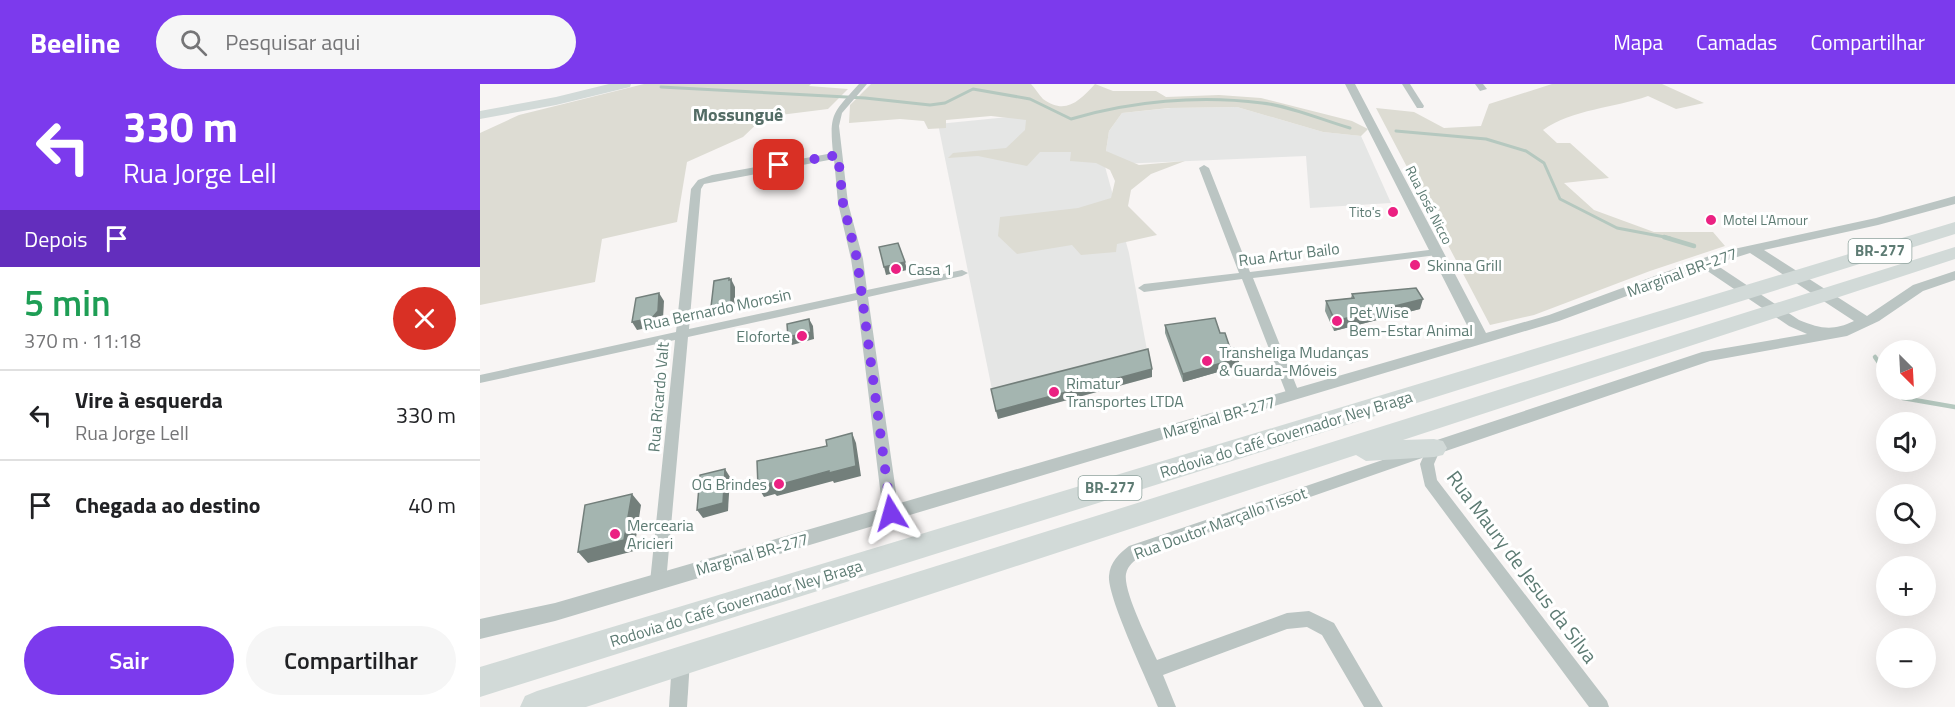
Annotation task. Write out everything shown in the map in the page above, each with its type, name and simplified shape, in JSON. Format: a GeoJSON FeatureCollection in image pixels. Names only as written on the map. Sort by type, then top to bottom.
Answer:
{"type":"FeatureCollection","features":[{"type":"Feature","properties":{"kind":"highway","name":"Rodovia do Café Governador Ney Braga"},"geometry":{"type":"LineString","coordinates":[[480,682],[1955,228]]}},
{"type":"Feature","properties":{"kind":"highway","name":"Rodovia do Café Governador Ney Braga"},"geometry":{"type":"LineString","coordinates":[[537,707],[1955,253]]}},
{"type":"Feature","properties":{"kind":"highway"},"geometry":{"type":"LineString","coordinates":[[1333,452],[1434,448]]}},
{"type":"Feature","properties":{"kind":"main road"},"geometry":{"type":"LineString","coordinates":[[480,115],[539,105],[625,84]]}},
{"type":"Feature","properties":{"kind":"street"},"geometry":{"type":"LineString","coordinates":[[863,84],[838,113],[835,121],[843,203],[857,259],[891,513]]}},
{"type":"Feature","properties":{"kind":"street","name":"Rua José Nicco"},"geometry":{"type":"LineString","coordinates":[[1350,84],[1482,339]]}},
{"type":"Feature","properties":{"kind":"street"},"geometry":{"type":"LineString","coordinates":[[1406,84],[1420,106]]}},
{"type":"Feature","properties":{"kind":"street","name":"Rua Ricardo Valt"},"geometry":{"type":"LineString","coordinates":[[658,582],[694,192],[701,183],[719,176],[838,155]]}},
{"type":"Feature","properties":{"kind":"street"},"geometry":{"type":"LineString","coordinates":[[1204,168],[1293,395]]}},
{"type":"Feature","properties":{"kind":"street","name":"Marginal BR-277"},"geometry":{"type":"LineString","coordinates":[[480,629],[533,618],[658,582],[1577,311],[1703,262],[1751,248],[1878,221],[1955,200]]}},
{"type":"Feature","properties":{"kind":"street"},"geometry":{"type":"LineString","coordinates":[[1751,248],[1866,322]]}},
{"type":"Feature","properties":{"kind":"street","name":"Rua Artur Bailo"},"geometry":{"type":"LineString","coordinates":[[1144,288],[1437,252]]}},
{"type":"Feature","properties":{"kind":"street"},"geometry":{"type":"LineString","coordinates":[[1703,262],[1794,323],[1810,330],[1842,333]]}},
{"type":"Feature","properties":{"kind":"street","name":"Rua Bernardo Morosin"},"geometry":{"type":"LineString","coordinates":[[480,379],[680,333],[962,273]]}},
{"type":"Feature","properties":{"kind":"street"},"geometry":{"type":"LineString","coordinates":[[1434,448],[1708,356],[1842,333],[1866,322],[1918,288],[1955,275]]}},
{"type":"Feature","properties":{"kind":"street","name":"Rua Doutor Marçallo Tissot"},"geometry":{"type":"LineString","coordinates":[[1167,707],[1122,598],[1117,576],[1122,561],[1135,550],[1434,448]]}},
{"type":"Feature","properties":{"kind":"street","name":"Rua Maury de Jesus da Silva"},"geometry":{"type":"LineString","coordinates":[[1434,448],[1427,464],[1430,482],[1600,707]]}},
{"type":"Feature","properties":{"kind":"street"},"geometry":{"type":"LineString","coordinates":[[1153,670],[1287,621],[1309,619],[1328,629],[1374,707]]}},
{"type":"Feature","properties":{"kind":"street"},"geometry":{"type":"LineString","coordinates":[[678,707],[681,661]]}},
{"type":"Feature","properties":{"kind":"shaded area"},"geometry":{"type":"Polygon","coordinates":[[[644,84],[811,84],[809,86],[848,89],[828,109],[764,117],[743,137],[687,162],[677,222],[602,239],[595,282],[480,305],[480,133],[519,115],[644,84]]]}},
{"type":"Feature","properties":{"kind":"shaded area"},"geometry":{"type":"Polygon","coordinates":[[[871,84],[1031,84],[1043,99],[1059,106],[1072,104],[1095,84],[1113,91],[1156,91],[1166,97],[1219,95],[1261,98],[1352,121],[1368,129],[1361,136],[1323,132],[1237,107],[1169,108],[1122,113],[1109,131],[1106,151],[1139,165],[1185,161],[1151,174],[1131,190],[1128,206],[1157,235],[1117,244],[1116,252],[1081,255],[1072,245],[1017,254],[998,236],[1000,217],[1078,208],[1111,198],[1115,181],[1110,170],[1096,163],[1070,161],[1071,152],[1040,152],[1027,166],[978,156],[948,158],[953,153],[1006,148],[1025,130],[1026,120],[991,116],[946,120],[946,128],[928,129],[924,121],[900,119],[849,123],[850,105],[871,84]]]}},
{"type":"Feature","properties":{"kind":"shaded area"},"geometry":{"type":"Polygon","coordinates":[[[1552,84],[1662,84],[1704,103],[1676,109],[1648,96],[1580,113],[1543,130],[1557,143],[1570,143],[1609,178],[1564,183],[1594,210],[1654,232],[1713,232],[1725,246],[1650,271],[1534,315],[1490,325],[1376,108],[1414,112],[1444,128],[1481,126],[1489,104],[1552,84]]]}},
{"type":"Feature","properties":{"kind":"shaded area"},"geometry":{"type":"Polygon","coordinates":[[[1237,107],[1323,132],[1361,136],[1391,203],[1310,208],[1306,156],[1119,164],[1106,151],[1109,131],[1122,113],[1171,108],[1237,107]]]}},
{"type":"Feature","properties":{"kind":"shaded area"},"geometry":{"type":"Polygon","coordinates":[[[1089,109],[1129,253],[1152,377],[998,419],[938,124],[1089,109]]]}},
{"type":"Feature","properties":{"kind":"building"},"geometry":{"type":"Polygon","coordinates":[[[898,243],[905,262],[884,267],[879,247],[898,243]]]}},
{"type":"Feature","properties":{"kind":"building"},"geometry":{"type":"Polygon","coordinates":[[[731,279],[731,303],[711,307],[714,281],[731,279]]]}},
{"type":"Feature","properties":{"kind":"building"},"geometry":{"type":"Polygon","coordinates":[[[1416,288],[1423,299],[1335,321],[1326,301],[1354,298],[1352,294],[1416,288]]]}},
{"type":"Feature","properties":{"kind":"building"},"geometry":{"type":"Polygon","coordinates":[[[659,293],[658,311],[652,318],[632,322],[636,298],[659,293]]]}},
{"type":"Feature","properties":{"kind":"building"},"geometry":{"type":"Polygon","coordinates":[[[1215,318],[1220,333],[1225,333],[1230,348],[1236,348],[1239,358],[1183,374],[1165,325],[1215,318]]]}},
{"type":"Feature","properties":{"kind":"building"},"geometry":{"type":"Polygon","coordinates":[[[809,319],[811,332],[788,337],[787,324],[809,319]]]}},
{"type":"Feature","properties":{"kind":"building","name":"Rimatur Transportes LTDA"},"geometry":{"type":"Polygon","coordinates":[[[1148,349],[1152,369],[996,411],[991,389],[1148,349]]]}},
{"type":"Feature","properties":{"kind":"building"},"geometry":{"type":"Polygon","coordinates":[[[852,433],[856,466],[771,487],[771,483],[758,487],[757,461],[827,446],[826,440],[852,433]]]}},
{"type":"Feature","properties":{"kind":"building"},"geometry":{"type":"Polygon","coordinates":[[[725,469],[723,503],[697,510],[700,475],[725,469]]]}},
{"type":"Feature","properties":{"kind":"building"},"geometry":{"type":"Polygon","coordinates":[[[632,494],[624,540],[578,552],[585,505],[632,494]]]}},
{"type":"Feature","properties":{"kind":"waterway"},"geometry":{"type":"LineString","coordinates":[[661,87],[865,98],[930,105],[945,103],[973,89],[1030,99],[1071,119],[1117,108],[1165,101],[1238,101],[1284,107],[1350,128]]}},
{"type":"Feature","properties":{"kind":"waterway"},"geometry":{"type":"LineString","coordinates":[[1396,131],[1486,139],[1526,151],[1544,163],[1560,199],[1617,228],[1670,238]]}},
{"type":"Feature","properties":{"kind":"waterway"},"geometry":{"type":"LineString","coordinates":[[1664,237],[1694,246]]}},
{"type":"Feature","properties":{"kind":"waterway"},"geometry":{"type":"LineString","coordinates":[[1915,400],[1955,407]]}},
{"type":"Feature","properties":{"kind":"place","name":"Tito's"},"geometry":{"type":"Point","coordinates":[1393,212]}},
{"type":"Feature","properties":{"kind":"place","name":"Motel L'Amour"},"geometry":{"type":"Point","coordinates":[1711,220]}},
{"type":"Feature","properties":{"kind":"place","name":"Skinna Grill"},"geometry":{"type":"Point","coordinates":[1415,265]}},
{"type":"Feature","properties":{"kind":"place","name":"Casa 1"},"geometry":{"type":"Point","coordinates":[896,269]}},
{"type":"Feature","properties":{"kind":"place","name":"Pet Wise Bem-Estar Animal"},"geometry":{"type":"Point","coordinates":[1337,321]}},
{"type":"Feature","properties":{"kind":"place","name":"Eloforte"},"geometry":{"type":"Point","coordinates":[802,336]}},
{"type":"Feature","properties":{"kind":"place","name":"Transheliga Mudanças & Guarda-Móveis"},"geometry":{"type":"Point","coordinates":[1207,361]}},
{"type":"Feature","properties":{"kind":"place","name":"Rimatur Transportes LTDA"},"geometry":{"type":"Point","coordinates":[1054,392]}},
{"type":"Feature","properties":{"kind":"place","name":"OG Brindes"},"geometry":{"type":"Point","coordinates":[779,484]}},
{"type":"Feature","properties":{"kind":"place","name":"Mercearia Aricieri"},"geometry":{"type":"Point","coordinates":[615,534]}},
{"type":"Feature","properties":{"kind":"district","name":"Mossunguê"},"geometry":{"type":"Point","coordinates":[738,115]}},
{"type":"Feature","properties":{"kind":"route"},"geometry":{"type":"LineString","coordinates":[[779,165],[838,155],[843,203],[857,259],[891,513]]}}]}
